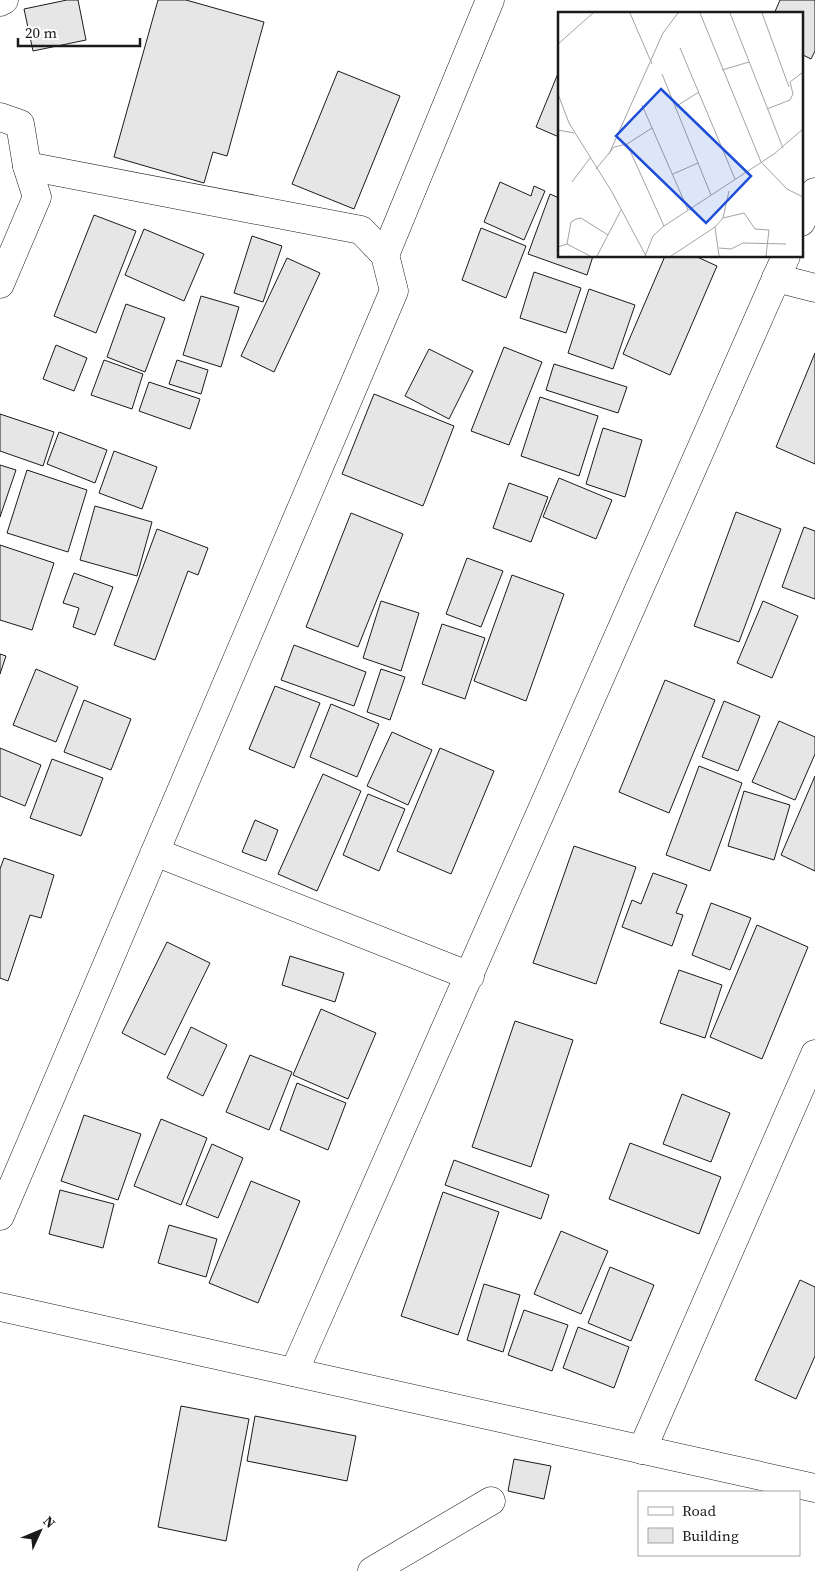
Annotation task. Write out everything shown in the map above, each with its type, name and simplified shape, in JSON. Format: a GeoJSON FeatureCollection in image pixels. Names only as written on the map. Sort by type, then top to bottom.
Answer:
{"type":"FeatureCollection","features":[{"type":"Feature","properties":{"kind":"street"},"geometry":{"type":"LineString","coordinates":[[0,2],[4,0]]}},
{"type":"Feature","properties":{"kind":"street"},"geometry":{"type":"LineString","coordinates":[[385,254],[490,0]]}},
{"type":"Feature","properties":{"kind":"street"},"geometry":{"type":"LineString","coordinates":[[0,117],[20,124],[27,166],[37,197],[0,284]]}},
{"type":"Feature","properties":{"kind":"street"},"geometry":{"type":"LineString","coordinates":[[0,1216],[394,291],[385,254],[361,230],[27,166]]}},
{"type":"Feature","properties":{"kind":"street"},"geometry":{"type":"LineString","coordinates":[[802,220],[815,192]]}},
{"type":"Feature","properties":{"kind":"street"},"geometry":{"type":"LineString","coordinates":[[294,1372],[781,267],[815,288]]}},
{"type":"Feature","properties":{"kind":"street"},"geometry":{"type":"LineString","coordinates":[[155,852],[470,976]]}},
{"type":"Feature","properties":{"kind":"street"},"geometry":{"type":"LineString","coordinates":[[642,1450],[815,1054]]}},
{"type":"Feature","properties":{"kind":"street"},"geometry":{"type":"LineString","coordinates":[[0,1308],[815,1488]]}},
{"type":"Feature","properties":{"kind":"street"},"geometry":{"type":"LineString","coordinates":[[372,1571],[491,1501]]}},
{"type":"Feature","properties":{"kind":"building"},"geometry":{"type":"Polygon","coordinates":[[[67,0],[78,0],[86,40],[33,51],[24,9],[67,0]]]}},
{"type":"Feature","properties":{"kind":"building"},"geometry":{"type":"Polygon","coordinates":[[[158,0],[186,0],[264,22],[227,156],[213,152],[204,183],[114,157],[158,0]]]}},
{"type":"Feature","properties":{"kind":"building"},"geometry":{"type":"Polygon","coordinates":[[[780,0],[815,0],[815,51],[811,59],[802,54],[802,12],[775,12],[780,0]]]}},
{"type":"Feature","properties":{"kind":"building"},"geometry":{"type":"Polygon","coordinates":[[[338,71],[400,96],[354,209],[292,184],[338,71]]]}},
{"type":"Feature","properties":{"kind":"building"},"geometry":{"type":"Polygon","coordinates":[[[558,73],[558,137],[536,127],[558,73]]]}},
{"type":"Feature","properties":{"kind":"building"},"geometry":{"type":"Polygon","coordinates":[[[500,182],[531,196],[534,186],[545,191],[524,240],[484,222],[500,182]]]}},
{"type":"Feature","properties":{"kind":"building"},"geometry":{"type":"Polygon","coordinates":[[[550,194],[558,198],[558,258],[592,258],[587,275],[528,254],[550,194]]]}},
{"type":"Feature","properties":{"kind":"building"},"geometry":{"type":"Polygon","coordinates":[[[94,215],[136,231],[96,333],[54,316],[94,215]]]}},
{"type":"Feature","properties":{"kind":"building"},"geometry":{"type":"Polygon","coordinates":[[[481,228],[526,246],[506,298],[462,280],[481,228]]]}},
{"type":"Feature","properties":{"kind":"building"},"geometry":{"type":"Polygon","coordinates":[[[144,229],[204,254],[184,301],[125,275],[144,229]]]}},
{"type":"Feature","properties":{"kind":"building"},"geometry":{"type":"Polygon","coordinates":[[[252,236],[282,246],[263,302],[234,293],[252,236]]]}},
{"type":"Feature","properties":{"kind":"building"},"geometry":{"type":"Polygon","coordinates":[[[287,258],[320,273],[274,372],[241,356],[287,258]]]}},
{"type":"Feature","properties":{"kind":"building"},"geometry":{"type":"Polygon","coordinates":[[[664,258],[699,258],[717,266],[670,375],[623,354],[664,258]]]}},
{"type":"Feature","properties":{"kind":"building"},"geometry":{"type":"Polygon","coordinates":[[[534,272],[581,288],[566,333],[520,318],[534,272]]]}},
{"type":"Feature","properties":{"kind":"building"},"geometry":{"type":"Polygon","coordinates":[[[589,289],[635,305],[613,369],[568,353],[589,289]]]}},
{"type":"Feature","properties":{"kind":"building"},"geometry":{"type":"Polygon","coordinates":[[[201,296],[239,307],[221,367],[183,355],[201,296]]]}},
{"type":"Feature","properties":{"kind":"building"},"geometry":{"type":"Polygon","coordinates":[[[126,304],[165,318],[145,372],[107,357],[126,304]]]}},
{"type":"Feature","properties":{"kind":"building"},"geometry":{"type":"Polygon","coordinates":[[[56,345],[87,358],[74,391],[43,379],[56,345]]]}},
{"type":"Feature","properties":{"kind":"building"},"geometry":{"type":"Polygon","coordinates":[[[504,347],[542,362],[509,445],[471,431],[504,347]]]}},
{"type":"Feature","properties":{"kind":"building"},"geometry":{"type":"Polygon","coordinates":[[[429,349],[473,371],[449,419],[405,396],[429,349]]]}},
{"type":"Feature","properties":{"kind":"building"},"geometry":{"type":"Polygon","coordinates":[[[815,353],[815,464],[776,447],[815,353]]]}},
{"type":"Feature","properties":{"kind":"building"},"geometry":{"type":"Polygon","coordinates":[[[104,360],[143,374],[132,409],[91,395],[104,360]]]}},
{"type":"Feature","properties":{"kind":"building"},"geometry":{"type":"Polygon","coordinates":[[[177,360],[208,370],[201,394],[169,384],[177,360]]]}},
{"type":"Feature","properties":{"kind":"building"},"geometry":{"type":"Polygon","coordinates":[[[554,364],[627,387],[618,413],[546,390],[554,364]]]}},
{"type":"Feature","properties":{"kind":"building"},"geometry":{"type":"Polygon","coordinates":[[[149,382],[200,399],[190,429],[139,411],[149,382]]]}},
{"type":"Feature","properties":{"kind":"building"},"geometry":{"type":"Polygon","coordinates":[[[374,394],[454,426],[423,506],[342,474],[374,394]]]}},
{"type":"Feature","properties":{"kind":"building"},"geometry":{"type":"Polygon","coordinates":[[[540,397],[598,416],[579,476],[521,456],[540,397]]]}},
{"type":"Feature","properties":{"kind":"building"},"geometry":{"type":"Polygon","coordinates":[[[0,414],[54,432],[43,466],[0,451],[0,414]]]}},
{"type":"Feature","properties":{"kind":"building"},"geometry":{"type":"Polygon","coordinates":[[[603,428],[642,440],[625,497],[586,484],[603,428]]]}},
{"type":"Feature","properties":{"kind":"building"},"geometry":{"type":"Polygon","coordinates":[[[59,432],[107,450],[95,483],[47,464],[59,432]]]}},
{"type":"Feature","properties":{"kind":"building"},"geometry":{"type":"Polygon","coordinates":[[[114,451],[157,467],[142,509],[99,493],[114,451]]]}},
{"type":"Feature","properties":{"kind":"building"},"geometry":{"type":"Polygon","coordinates":[[[0,465],[16,470],[0,517],[0,465]]]}},
{"type":"Feature","properties":{"kind":"building"},"geometry":{"type":"Polygon","coordinates":[[[27,470],[87,490],[68,552],[7,533],[27,470]]]}},
{"type":"Feature","properties":{"kind":"building"},"geometry":{"type":"Polygon","coordinates":[[[559,478],[612,500],[596,539],[543,517],[559,478]]]}},
{"type":"Feature","properties":{"kind":"building"},"geometry":{"type":"Polygon","coordinates":[[[509,483],[548,497],[531,542],[493,528],[509,483]]]}},
{"type":"Feature","properties":{"kind":"building"},"geometry":{"type":"Polygon","coordinates":[[[95,506],[152,522],[137,576],[80,560],[95,506]]]}},
{"type":"Feature","properties":{"kind":"building"},"geometry":{"type":"Polygon","coordinates":[[[736,512],[781,529],[739,642],[694,626],[736,512]]]}},
{"type":"Feature","properties":{"kind":"building"},"geometry":{"type":"Polygon","coordinates":[[[351,513],[403,534],[358,647],[306,627],[351,513]]]}},
{"type":"Feature","properties":{"kind":"building"},"geometry":{"type":"Polygon","coordinates":[[[804,527],[815,531],[815,599],[782,587],[804,527]]]}},
{"type":"Feature","properties":{"kind":"building"},"geometry":{"type":"Polygon","coordinates":[[[157,529],[208,548],[198,575],[188,571],[155,660],[114,645],[157,529]]]}},
{"type":"Feature","properties":{"kind":"building"},"geometry":{"type":"Polygon","coordinates":[[[0,545],[54,563],[32,630],[0,620],[0,545]]]}},
{"type":"Feature","properties":{"kind":"building"},"geometry":{"type":"Polygon","coordinates":[[[467,558],[503,571],[481,627],[446,614],[467,558]]]}},
{"type":"Feature","properties":{"kind":"building"},"geometry":{"type":"Polygon","coordinates":[[[74,573],[113,587],[95,635],[73,627],[79,608],[63,603],[74,573]]]}},
{"type":"Feature","properties":{"kind":"building"},"geometry":{"type":"Polygon","coordinates":[[[512,575],[564,594],[526,701],[474,681],[512,575]]]}},
{"type":"Feature","properties":{"kind":"building"},"geometry":{"type":"Polygon","coordinates":[[[381,601],[419,613],[401,671],[363,658],[381,601]]]}},
{"type":"Feature","properties":{"kind":"building"},"geometry":{"type":"Polygon","coordinates":[[[763,601],[798,616],[772,678],[737,663],[763,601]]]}},
{"type":"Feature","properties":{"kind":"building"},"geometry":{"type":"Polygon","coordinates":[[[442,624],[485,638],[465,699],[422,684],[442,624]]]}},
{"type":"Feature","properties":{"kind":"building"},"geometry":{"type":"Polygon","coordinates":[[[294,645],[366,672],[354,706],[281,680],[294,645]]]}},
{"type":"Feature","properties":{"kind":"building"},"geometry":{"type":"Polygon","coordinates":[[[0,654],[6,656],[0,674],[0,654]]]}},
{"type":"Feature","properties":{"kind":"building"},"geometry":{"type":"Polygon","coordinates":[[[36,669],[78,687],[56,742],[13,725],[36,669]]]}},
{"type":"Feature","properties":{"kind":"building"},"geometry":{"type":"Polygon","coordinates":[[[381,669],[405,677],[390,720],[367,712],[381,669]]]}},
{"type":"Feature","properties":{"kind":"building"},"geometry":{"type":"Polygon","coordinates":[[[665,680],[715,700],[669,813],[619,792],[665,680]]]}},
{"type":"Feature","properties":{"kind":"building"},"geometry":{"type":"Polygon","coordinates":[[[275,686],[320,703],[294,768],[249,749],[275,686]]]}},
{"type":"Feature","properties":{"kind":"building"},"geometry":{"type":"Polygon","coordinates":[[[84,700],[131,719],[111,770],[64,752],[84,700]]]}},
{"type":"Feature","properties":{"kind":"building"},"geometry":{"type":"Polygon","coordinates":[[[724,701],[760,716],[738,771],[702,757],[724,701]]]}},
{"type":"Feature","properties":{"kind":"building"},"geometry":{"type":"Polygon","coordinates":[[[331,704],[379,724],[357,777],[310,757],[331,704]]]}},
{"type":"Feature","properties":{"kind":"building"},"geometry":{"type":"Polygon","coordinates":[[[779,721],[815,737],[815,754],[795,800],[752,782],[779,721]]]}},
{"type":"Feature","properties":{"kind":"building"},"geometry":{"type":"Polygon","coordinates":[[[392,732],[432,750],[408,805],[367,786],[392,732]]]}},
{"type":"Feature","properties":{"kind":"building"},"geometry":{"type":"Polygon","coordinates":[[[0,748],[41,765],[25,806],[0,796],[0,748]]]}},
{"type":"Feature","properties":{"kind":"building"},"geometry":{"type":"Polygon","coordinates":[[[440,748],[494,771],[451,874],[397,851],[440,748]]]}},
{"type":"Feature","properties":{"kind":"building"},"geometry":{"type":"Polygon","coordinates":[[[52,759],[103,778],[81,836],[30,818],[52,759]]]}},
{"type":"Feature","properties":{"kind":"building"},"geometry":{"type":"Polygon","coordinates":[[[699,766],[742,783],[710,871],[666,855],[699,766]]]}},
{"type":"Feature","properties":{"kind":"building"},"geometry":{"type":"Polygon","coordinates":[[[323,774],[361,791],[317,891],[278,874],[323,774]]]}},
{"type":"Feature","properties":{"kind":"building"},"geometry":{"type":"Polygon","coordinates":[[[815,776],[815,871],[781,855],[815,776]]]}},
{"type":"Feature","properties":{"kind":"building"},"geometry":{"type":"Polygon","coordinates":[[[744,791],[790,805],[774,860],[728,846],[744,791]]]}},
{"type":"Feature","properties":{"kind":"building"},"geometry":{"type":"Polygon","coordinates":[[[368,794],[405,809],[379,871],[343,855],[368,794]]]}},
{"type":"Feature","properties":{"kind":"building"},"geometry":{"type":"Polygon","coordinates":[[[255,820],[278,830],[266,861],[242,852],[255,820]]]}},
{"type":"Feature","properties":{"kind":"building"},"geometry":{"type":"Polygon","coordinates":[[[574,846],[636,867],[596,984],[533,963],[574,846]]]}},
{"type":"Feature","properties":{"kind":"building"},"geometry":{"type":"Polygon","coordinates":[[[4,858],[54,875],[41,918],[30,915],[8,981],[0,978],[0,869],[4,858]]]}},
{"type":"Feature","properties":{"kind":"building"},"geometry":{"type":"Polygon","coordinates":[[[653,873],[687,885],[676,913],[683,915],[672,946],[622,927],[632,900],[641,904],[653,873]]]}},
{"type":"Feature","properties":{"kind":"building"},"geometry":{"type":"Polygon","coordinates":[[[711,903],[751,918],[730,970],[692,955],[711,903]]]}},
{"type":"Feature","properties":{"kind":"building"},"geometry":{"type":"Polygon","coordinates":[[[757,925],[808,947],[762,1059],[710,1037],[757,925]]]}},
{"type":"Feature","properties":{"kind":"building"},"geometry":{"type":"Polygon","coordinates":[[[167,942],[210,963],[165,1055],[122,1033],[167,942]]]}},
{"type":"Feature","properties":{"kind":"building"},"geometry":{"type":"Polygon","coordinates":[[[290,956],[344,973],[335,1002],[282,985],[290,956]]]}},
{"type":"Feature","properties":{"kind":"building"},"geometry":{"type":"Polygon","coordinates":[[[679,970],[722,985],[705,1038],[660,1023],[679,970]]]}},
{"type":"Feature","properties":{"kind":"building"},"geometry":{"type":"Polygon","coordinates":[[[321,1009],[376,1033],[348,1099],[293,1075],[321,1009]]]}},
{"type":"Feature","properties":{"kind":"building"},"geometry":{"type":"Polygon","coordinates":[[[515,1021],[573,1040],[531,1167],[472,1147],[515,1021]]]}},
{"type":"Feature","properties":{"kind":"building"},"geometry":{"type":"Polygon","coordinates":[[[191,1027],[227,1045],[203,1096],[167,1078],[191,1027]]]}},
{"type":"Feature","properties":{"kind":"building"},"geometry":{"type":"Polygon","coordinates":[[[250,1055],[292,1072],[269,1130],[226,1112],[250,1055]]]}},
{"type":"Feature","properties":{"kind":"building"},"geometry":{"type":"Polygon","coordinates":[[[297,1083],[346,1103],[328,1150],[280,1130],[297,1083]]]}},
{"type":"Feature","properties":{"kind":"building"},"geometry":{"type":"Polygon","coordinates":[[[682,1094],[730,1113],[711,1162],[663,1144],[682,1094]]]}},
{"type":"Feature","properties":{"kind":"building"},"geometry":{"type":"Polygon","coordinates":[[[84,1115],[141,1134],[118,1200],[61,1181],[84,1115]]]}},
{"type":"Feature","properties":{"kind":"building"},"geometry":{"type":"Polygon","coordinates":[[[161,1119],[207,1138],[181,1205],[134,1186],[161,1119]]]}},
{"type":"Feature","properties":{"kind":"building"},"geometry":{"type":"Polygon","coordinates":[[[630,1143],[721,1177],[699,1234],[609,1199],[630,1143]]]}},
{"type":"Feature","properties":{"kind":"building"},"geometry":{"type":"Polygon","coordinates":[[[212,1144],[243,1158],[218,1218],[186,1205],[212,1144]]]}},
{"type":"Feature","properties":{"kind":"building"},"geometry":{"type":"Polygon","coordinates":[[[454,1160],[549,1195],[541,1219],[445,1185],[454,1160]]]}},
{"type":"Feature","properties":{"kind":"building"},"geometry":{"type":"Polygon","coordinates":[[[251,1181],[300,1201],[258,1303],[209,1283],[251,1181]]]}},
{"type":"Feature","properties":{"kind":"building"},"geometry":{"type":"Polygon","coordinates":[[[60,1190],[114,1204],[103,1248],[49,1234],[60,1190]]]}},
{"type":"Feature","properties":{"kind":"building"},"geometry":{"type":"Polygon","coordinates":[[[443,1192],[499,1212],[458,1335],[401,1316],[443,1192]]]}},
{"type":"Feature","properties":{"kind":"building"},"geometry":{"type":"Polygon","coordinates":[[[169,1225],[217,1239],[206,1277],[158,1263],[169,1225]]]}},
{"type":"Feature","properties":{"kind":"building"},"geometry":{"type":"Polygon","coordinates":[[[561,1231],[608,1251],[581,1314],[534,1294],[561,1231]]]}},
{"type":"Feature","properties":{"kind":"building"},"geometry":{"type":"Polygon","coordinates":[[[610,1267],[654,1285],[631,1341],[588,1323],[610,1267]]]}},
{"type":"Feature","properties":{"kind":"building"},"geometry":{"type":"Polygon","coordinates":[[[800,1280],[815,1287],[815,1356],[796,1399],[755,1380],[800,1280]]]}},
{"type":"Feature","properties":{"kind":"building"},"geometry":{"type":"Polygon","coordinates":[[[484,1284],[520,1295],[503,1352],[467,1340],[484,1284]]]}},
{"type":"Feature","properties":{"kind":"building"},"geometry":{"type":"Polygon","coordinates":[[[524,1310],[568,1325],[552,1371],[508,1355],[524,1310]]]}},
{"type":"Feature","properties":{"kind":"building"},"geometry":{"type":"Polygon","coordinates":[[[578,1327],[629,1347],[614,1388],[563,1368],[578,1327]]]}},
{"type":"Feature","properties":{"kind":"building"},"geometry":{"type":"Polygon","coordinates":[[[181,1406],[249,1419],[226,1541],[158,1527],[181,1406]]]}},
{"type":"Feature","properties":{"kind":"building"},"geometry":{"type":"Polygon","coordinates":[[[255,1416],[356,1436],[347,1481],[247,1461],[255,1416]]]}},
{"type":"Feature","properties":{"kind":"building"},"geometry":{"type":"Polygon","coordinates":[[[514,1459],[551,1466],[544,1499],[508,1491],[514,1459]]]}}]}
